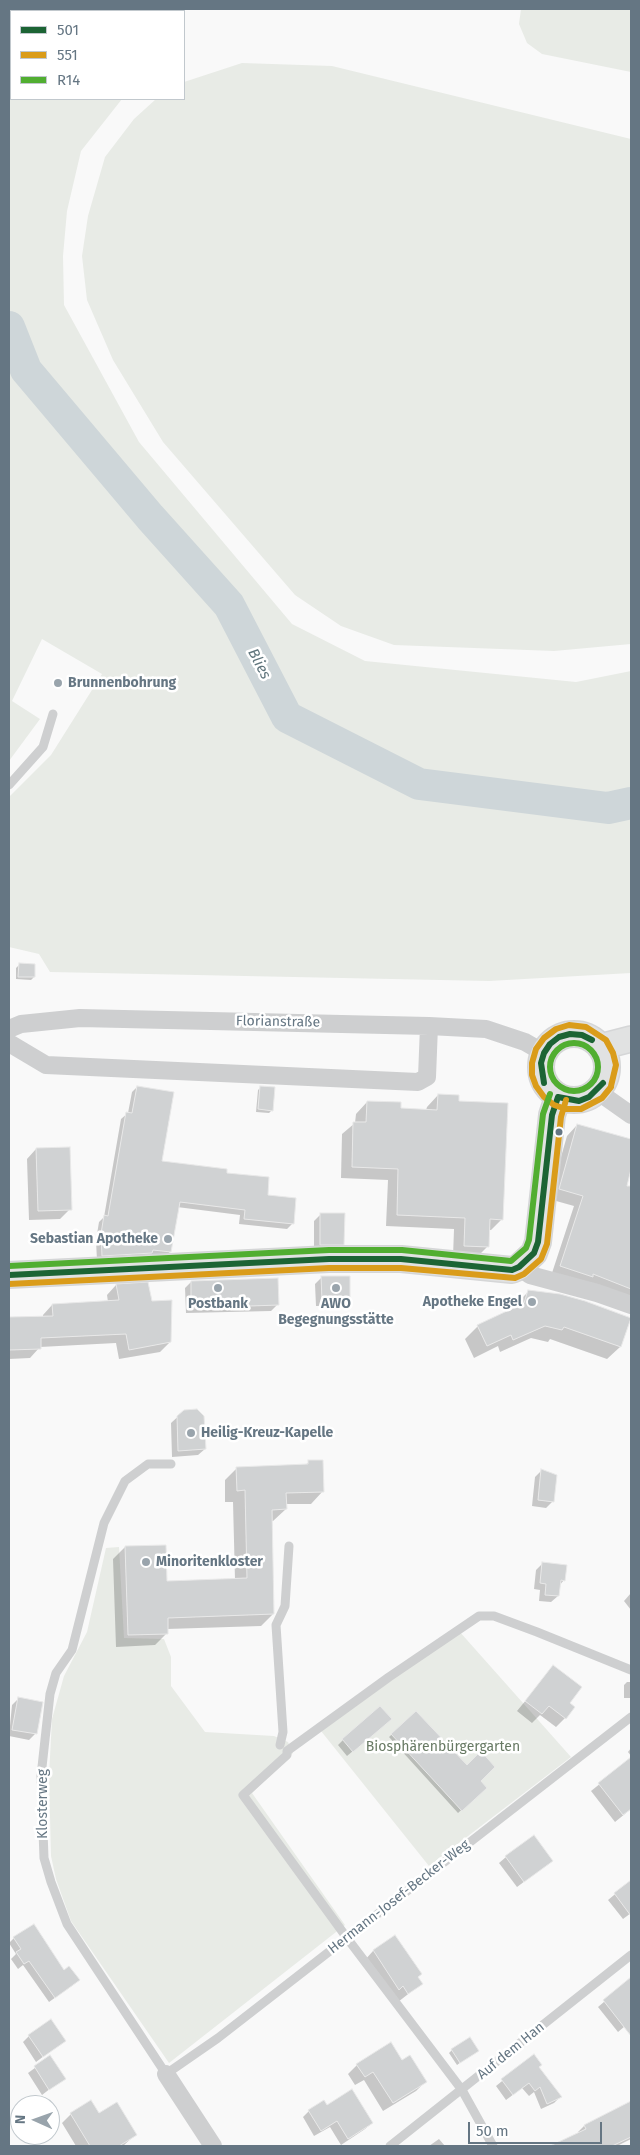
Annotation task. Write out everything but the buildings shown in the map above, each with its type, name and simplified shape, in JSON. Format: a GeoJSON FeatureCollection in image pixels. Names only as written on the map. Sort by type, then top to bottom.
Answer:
{"type":"FeatureCollection","features":[{"type":"Feature","properties":{"kind":"main road"},"geometry":{"type":"LineString","coordinates":[[570,1034],[587,1037],[600,1047],[607,1065],[603,1084],[589,1097],[579,1100],[568,1100],[558,1097],[544,1083],[540,1063],[550,1044],[559,1037],[570,1034]]}},
{"type":"Feature","properties":{"kind":"main road"},"geometry":{"type":"LineString","coordinates":[[600,1047],[631,1039]]}},
{"type":"Feature","properties":{"kind":"main road"},"geometry":{"type":"LineString","coordinates":[[9,1275],[328,1259],[401,1259],[512,1270],[519,1268],[534,1253],[538,1242],[552,1115],[558,1097]]}},
{"type":"Feature","properties":{"kind":"main road"},"geometry":{"type":"LineString","coordinates":[[490,1268],[517,1250],[540,1219]]}},
{"type":"Feature","properties":{"kind":"street","name":"Florianstraße"},"geometry":{"type":"LineString","coordinates":[[9,1029],[21,1024],[80,1018],[429,1026],[486,1029],[525,1042],[544,1053]]}},
{"type":"Feature","properties":{"kind":"street"},"geometry":{"type":"LineString","coordinates":[[9,1043],[46,1065],[418,1082],[427,1076],[429,1026]]}},
{"type":"Feature","properties":{"kind":"street"},"geometry":{"type":"LineString","coordinates":[[597,1091],[631,1115]]}},
{"type":"Feature","properties":{"kind":"street"},"geometry":{"type":"LineString","coordinates":[[519,1268],[530,1275],[597,1293],[631,1305]]}},
{"type":"Feature","properties":{"kind":"street","name":"Klosterweg"},"geometry":{"type":"LineString","coordinates":[[166,2074],[213,2146]]}},
{"type":"Feature","properties":{"kind":"lane"},"geometry":{"type":"LineString","coordinates":[[9,785],[43,747],[53,714]]}},
{"type":"Feature","properties":{"kind":"lane","name":"Klosterweg"},"geometry":{"type":"LineString","coordinates":[[166,2074],[67,1924],[50,1882],[44,1858],[41,1776],[50,1694],[56,1673],[72,1650],[104,1523],[125,1481],[148,1464],[171,1464]]}},
{"type":"Feature","properties":{"kind":"lane"},"geometry":{"type":"LineString","coordinates":[[289,1546],[285,1606],[276,1625],[284,1748],[287,1755],[243,1795],[347,1938],[462,2090],[493,2146]]}},
{"type":"Feature","properties":{"kind":"lane"},"geometry":{"type":"LineString","coordinates":[[284,1748],[479,1616],[494,1616],[631,1670]]}},
{"type":"Feature","properties":{"kind":"lane","name":"Hermann-Josef-Becker-Weg"},"geometry":{"type":"LineString","coordinates":[[166,2074],[218,2038],[631,1717]]}},
{"type":"Feature","properties":{"kind":"lane","name":"Auf dem Han"},"geometry":{"type":"LineString","coordinates":[[390,2146],[631,1955]]}},
{"type":"Feature","properties":{"kind":"green space"},"geometry":{"type":"Polygon","coordinates":[[[9,9],[109,9],[10,10],[10,100],[121,100],[81,151],[67,211],[63,256],[64,305],[139,442],[292,624],[365,661],[576,682],[631,671],[631,973],[489,981],[50,972],[39,954],[9,947],[9,797],[51,755],[102,674],[42,639],[12,701],[40,719],[9,761],[9,9]]]}},
{"type":"Feature","properties":{"kind":"green space"},"geometry":{"type":"Polygon","coordinates":[[[521,9],[631,9],[631,72],[542,54],[527,43],[519,24],[521,9]]]}},
{"type":"Feature","properties":{"kind":"green space"},"geometry":{"type":"Polygon","coordinates":[[[242,63],[332,66],[631,139],[631,644],[554,651],[394,645],[341,626],[295,595],[163,442],[113,360],[87,300],[82,256],[88,216],[105,157],[134,119],[155,100],[185,100],[185,82],[242,63]]]}},
{"type":"Feature","properties":{"kind":"green space"},"geometry":{"type":"Polygon","coordinates":[[[119,1547],[124,1638],[164,1639],[171,1657],[171,1686],[205,1732],[274,1736],[288,1742],[293,1753],[252,1793],[345,1925],[169,2063],[71,1921],[56,1879],[51,1856],[49,1776],[52,1719],[64,1676],[87,1632],[106,1548],[119,1547]]]}},
{"type":"Feature","properties":{"kind":"green space","name":"Biosphärenbürgergarten"},"geometry":{"type":"Polygon","coordinates":[[[459,1631],[571,1757],[429,1866],[321,1731],[459,1631]]]}},
{"type":"Feature","properties":{"kind":"waterway","name":"Blies"},"geometry":{"type":"LineString","coordinates":[[9,327],[26,370],[150,517],[229,605],[287,717],[419,784],[608,808],[631,803]]}},
{"type":"Feature","properties":{"kind":"transit line","name":"551"},"geometry":{"type":"LineString","coordinates":[[611,1086],[616,1065],[613,1053],[606,1040],[586,1027],[569,1025],[556,1029],[544,1038],[536,1049],[532,1063],[532,1075],[536,1086],[544,1097],[554,1105],[566,1109],[581,1109],[602,1098],[611,1087]]}},
{"type":"Feature","properties":{"kind":"transit line","name":"501"},"geometry":{"type":"LineString","coordinates":[[544,1083],[541,1063],[544,1053],[550,1044],[559,1037],[570,1034],[582,1035],[592,1040]]}},
{"type":"Feature","properties":{"kind":"transit line","name":"R14"},"geometry":{"type":"LineString","coordinates":[[569,1043],[579,1043],[591,1050],[598,1062],[598,1067],[598,1072],[591,1084],[579,1091],[569,1091],[561,1087],[554,1080],[550,1072],[550,1062],[554,1054],[561,1047],[569,1043]]}},
{"type":"Feature","properties":{"kind":"transit line","name":"501"},"geometry":{"type":"LineString","coordinates":[[558,1097],[579,1101],[589,1097],[603,1083]]}},
{"type":"Feature","properties":{"kind":"transit line","name":"R14"},"geometry":{"type":"LineString","coordinates":[[9,1266],[329,1250],[402,1250],[511,1261],[526,1248],[529,1240],[543,1114],[550,1094]]}},
{"type":"Feature","properties":{"kind":"transit line","name":"501"},"geometry":{"type":"LineString","coordinates":[[9,1275],[329,1259],[401,1259],[512,1270],[519,1267],[534,1253],[538,1242],[552,1115],[558,1097]]}},
{"type":"Feature","properties":{"kind":"transit line","name":"551"},"geometry":{"type":"LineString","coordinates":[[9,1284],[329,1268],[401,1268],[515,1278],[524,1274],[541,1259],[547,1244],[561,1117],[566,1100]]}},
{"type":"Feature","properties":{"kind":"place","name":"Brunnenbohrung"},"geometry":{"type":"Point","coordinates":[58,683]}},
{"type":"Feature","properties":{"kind":"place","name":"Sebastian Apotheke"},"geometry":{"type":"Point","coordinates":[168,1239]}},
{"type":"Feature","properties":{"kind":"place","name":"Postbank"},"geometry":{"type":"Point","coordinates":[218,1288]}},
{"type":"Feature","properties":{"kind":"place","name":"AWO Begegnungsstätte"},"geometry":{"type":"Point","coordinates":[336,1288]}},
{"type":"Feature","properties":{"kind":"place","name":"Apotheke Engel"},"geometry":{"type":"Point","coordinates":[532,1302]}},
{"type":"Feature","properties":{"kind":"place","name":"Heilig-Kreuz-Kapelle"},"geometry":{"type":"Point","coordinates":[191,1433]}},
{"type":"Feature","properties":{"kind":"place","name":"Minoritenkloster"},"geometry":{"type":"Point","coordinates":[146,1562]}}]}
